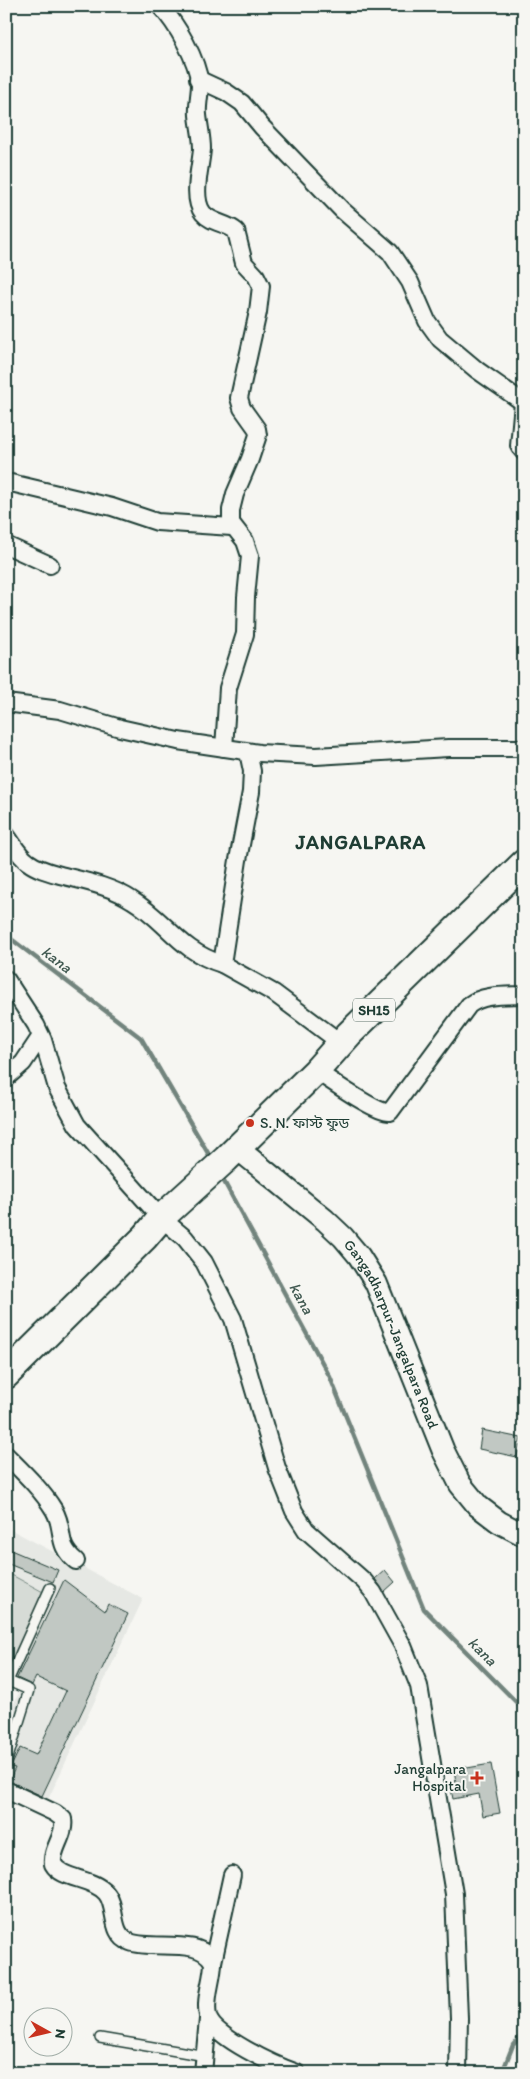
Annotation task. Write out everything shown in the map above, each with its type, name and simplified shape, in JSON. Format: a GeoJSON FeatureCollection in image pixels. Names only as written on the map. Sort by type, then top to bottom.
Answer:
{"type":"FeatureCollection","features":[{"type":"Feature","properties":{"kind":"main road","name":"SH15"},"geometry":{"type":"LineString","coordinates":[[6,1375],[145,1237],[161,1218],[232,1153],[316,1071],[341,1043],[524,863]]}},
{"type":"Feature","properties":{"kind":"street"},"geometry":{"type":"LineString","coordinates":[[160,6],[173,20],[189,52],[200,84],[198,114],[202,145],[198,181],[200,206],[203,213],[210,219],[236,231],[244,263],[256,276],[261,286],[258,312],[239,398],[242,408],[258,429],[258,435],[232,502],[230,518],[232,527],[245,542],[250,556],[245,634],[228,688],[224,748]]}},
{"type":"Feature","properties":{"kind":"street"},"geometry":{"type":"LineString","coordinates":[[198,79],[226,92],[242,104],[342,210],[390,252],[410,282],[427,321],[440,339],[470,365],[523,403],[519,446],[524,452]]}},
{"type":"Feature","properties":{"kind":"street"},"geometry":{"type":"LineString","coordinates":[[11,483],[112,507],[157,522],[232,527]]}},
{"type":"Feature","properties":{"kind":"street"},"geometry":{"type":"LineString","coordinates":[[6,545],[50,565]]}},
{"type":"Feature","properties":{"kind":"street"},"geometry":{"type":"LineString","coordinates":[[6,703],[60,710],[150,736],[248,752],[316,756],[448,748],[524,748]]}},
{"type":"Feature","properties":{"kind":"street"},"geometry":{"type":"LineString","coordinates":[[222,964],[238,860],[251,792],[252,771],[248,752]]}},
{"type":"Feature","properties":{"kind":"street"},"geometry":{"type":"LineString","coordinates":[[6,835],[21,855],[32,865],[106,888],[132,899],[188,948],[203,957],[222,964],[274,993],[341,1043]]}},
{"type":"Feature","properties":{"kind":"street"},"geometry":{"type":"LineString","coordinates":[[6,979],[29,1012],[41,1036],[57,1088],[77,1125],[161,1218],[180,1234],[204,1262],[229,1310],[277,1468],[294,1511],[306,1530],[359,1576],[373,1592],[403,1646],[416,1677],[454,1894],[459,2018],[458,2073]]}},
{"type":"Feature","properties":{"kind":"street"},"geometry":{"type":"LineString","coordinates":[[316,1071],[370,1105],[383,1112],[390,1112],[469,1005],[481,999],[524,994]]}},
{"type":"Feature","properties":{"kind":"street"},"geometry":{"type":"LineString","coordinates":[[6,1078],[23,1063],[41,1036]]}},
{"type":"Feature","properties":{"kind":"street","name":"Gangadharpur-Jangalpara Road"},"geometry":{"type":"LineString","coordinates":[[232,1153],[324,1220],[343,1237],[359,1256],[376,1283],[443,1450],[460,1484],[478,1506],[500,1522],[524,1535]]}},
{"type":"Feature","properties":{"kind":"street"},"geometry":{"type":"LineString","coordinates":[[6,1455],[27,1476],[54,1510],[60,1523],[63,1547],[66,1553],[76,1562]]}},
{"type":"Feature","properties":{"kind":"street"},"geometry":{"type":"LineString","coordinates":[[6,1790],[55,1813],[62,1819],[63,1829],[52,1861],[54,1867],[62,1872],[92,1882],[104,1891],[110,1900],[117,1929],[122,1938],[134,1943],[192,1947],[206,1953],[213,1962]]}},
{"type":"Feature","properties":{"kind":"street"},"geometry":{"type":"LineString","coordinates":[[203,2073],[206,2056],[207,2006],[213,1962],[232,1874]]}},
{"type":"Feature","properties":{"kind":"street"},"geometry":{"type":"LineString","coordinates":[[208,2019],[221,2032],[254,2054],[297,2073]]}},
{"type":"Feature","properties":{"kind":"lane"},"geometry":{"type":"LineString","coordinates":[[6,1764],[28,1690],[7,1681],[50,1588]]}},
{"type":"Feature","properties":{"kind":"lane"},"geometry":{"type":"LineString","coordinates":[[100,2038],[206,2056]]}},
{"type":"Feature","properties":{"kind":"shaded area"},"geometry":{"type":"Polygon","coordinates":[[[6,1527],[143,1599],[44,1808],[6,1789],[6,1719],[22,1687],[6,1678],[6,1527]]]}},
{"type":"Feature","properties":{"kind":"shaded area"},"geometry":{"type":"Polygon","coordinates":[[[6,1572],[45,1593],[8,1673],[6,1672],[6,1572]]]}},
{"type":"Feature","properties":{"kind":"building"},"geometry":{"type":"Polygon","coordinates":[[[482,1430],[521,1438],[517,1457],[479,1449],[482,1430]]]}},
{"type":"Feature","properties":{"kind":"building"},"geometry":{"type":"Polygon","coordinates":[[[6,1548],[58,1570],[53,1582],[6,1563],[6,1548]]]}},
{"type":"Feature","properties":{"kind":"building"},"geometry":{"type":"Polygon","coordinates":[[[385,1570],[395,1582],[384,1592],[375,1579],[385,1570]]]}},
{"type":"Feature","properties":{"kind":"building"},"geometry":{"type":"Polygon","coordinates":[[[64,1580],[105,1611],[108,1604],[128,1614],[42,1796],[9,1781],[15,1768],[11,1767],[20,1748],[36,1755],[66,1691],[36,1677],[32,1685],[17,1678],[64,1580]]]}},
{"type":"Feature","properties":{"kind":"building"},"geometry":{"type":"Polygon","coordinates":[[[491,1764],[500,1813],[483,1816],[479,1794],[453,1799],[450,1784],[456,1783],[454,1768],[491,1764]]]}},
{"type":"Feature","properties":{"kind":"waterway","name":"kana"},"geometry":{"type":"LineString","coordinates":[[6,935],[141,1038],[212,1160]]}},
{"type":"Feature","properties":{"kind":"waterway","name":"kana"},"geometry":{"type":"LineString","coordinates":[[221,1176],[330,1377],[424,1609],[524,1710]]}},
{"type":"Feature","properties":{"kind":"waterway","name":"kana"},"geometry":{"type":"LineString","coordinates":[[502,2073],[513,2045],[524,2033]]}},
{"type":"Feature","properties":{"kind":"place","name":"S. N. ফাস্ট ফুড"},"geometry":{"type":"Point","coordinates":[250,1123]}},
{"type":"Feature","properties":{"kind":"place","name":"Jangalpara Hospital"},"geometry":{"type":"Point","coordinates":[477,1778]}},
{"type":"Feature","properties":{"kind":"district","name":"JANGALPARA"},"geometry":{"type":"Point","coordinates":[361,842]}}]}
